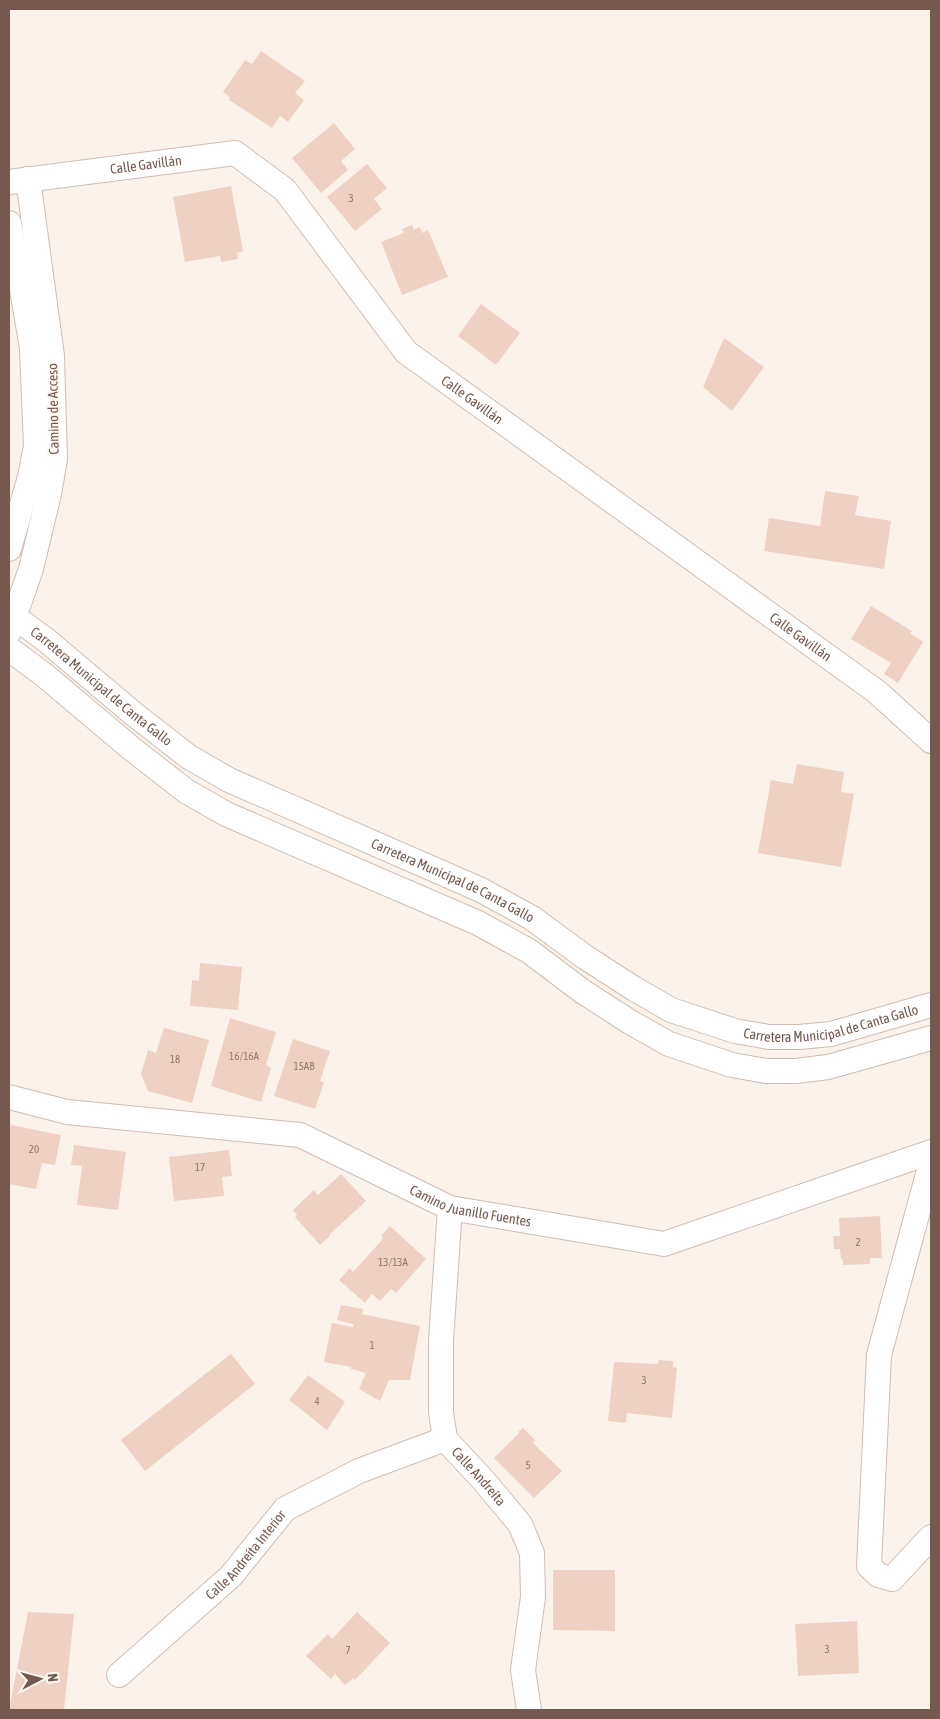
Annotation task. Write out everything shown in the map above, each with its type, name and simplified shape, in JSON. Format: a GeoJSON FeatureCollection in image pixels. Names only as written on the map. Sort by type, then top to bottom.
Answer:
{"type":"FeatureCollection","features":[{"type":"Feature","properties":{"kind":"street","name":"Calle Gavillán"},"geometry":{"type":"LineString","coordinates":[[19,180],[235,154],[285,190],[406,352],[877,692],[931,741]]}},
{"type":"Feature","properties":{"kind":"street","name":"Camino de Acceso"},"geometry":{"type":"LineString","coordinates":[[11,622],[31,569],[49,494],[55,459],[52,356],[19,180]]}},
{"type":"Feature","properties":{"kind":"street","name":"Camino de Acceso"},"geometry":{"type":"LineString","coordinates":[[9,223],[32,348],[36,446],[30,477],[9,549]]}},
{"type":"Feature","properties":{"kind":"street","name":"Carretera Municipal de Canta Gallo"},"geometry":{"type":"LineString","coordinates":[[11,622],[46,640],[135,715],[189,757],[229,780],[481,890],[532,918],[585,957],[671,1010],[735,1032],[769,1037],[799,1037],[831,1034],[931,1005]]}},
{"type":"Feature","properties":{"kind":"street","name":"Carretera Municipal de Canta Gallo"},"geometry":{"type":"LineString","coordinates":[[9,649],[43,674],[132,749],[186,791],[226,814],[478,923],[529,951],[582,991],[630,1022],[669,1044],[732,1065],[766,1071],[796,1071],[828,1067],[931,1038]]}},
{"type":"Feature","properties":{"kind":"street","name":"Camino Juanillo Fuentes"},"geometry":{"type":"LineString","coordinates":[[9,1097],[67,1112],[300,1135],[450,1208],[664,1244],[931,1152]]}},
{"type":"Feature","properties":{"kind":"street"},"geometry":{"type":"LineString","coordinates":[[931,1164],[879,1355],[869,1566],[878,1575],[892,1579],[931,1537]]}},
{"type":"Feature","properties":{"kind":"street","name":"Calle Andreíta"},"geometry":{"type":"LineString","coordinates":[[450,1208],[441,1341],[441,1412],[445,1439],[520,1524],[532,1553],[534,1597],[523,1670],[529,1710]]}},
{"type":"Feature","properties":{"kind":"street","name":"Calle Andreíta Interior"},"geometry":{"type":"LineString","coordinates":[[119,1675],[230,1576],[285,1509],[359,1471],[445,1439]]}},
{"type":"Feature","properties":{"kind":"building"},"geometry":{"type":"Polygon","coordinates":[[[261,51],[305,81],[295,93],[304,100],[288,122],[280,116],[272,128],[229,100],[230,97],[223,92],[245,60],[252,64],[261,51]]]}},
{"type":"Feature","properties":{"kind":"building"},"geometry":{"type":"Polygon","coordinates":[[[334,123],[355,149],[341,161],[348,170],[321,193],[292,158],[334,123]]]}},
{"type":"Feature","properties":{"kind":"building"},"geometry":{"type":"Polygon","coordinates":[[[367,164],[387,188],[374,199],[382,209],[355,231],[327,197],[367,164]]]}},
{"type":"Feature","properties":{"kind":"building"},"geometry":{"type":"Polygon","coordinates":[[[231,186],[243,251],[237,253],[238,259],[221,262],[220,256],[185,262],[173,197],[231,186]]]}},
{"type":"Feature","properties":{"kind":"building"},"geometry":{"type":"Polygon","coordinates":[[[412,225],[414,230],[420,227],[422,233],[428,230],[448,277],[402,295],[381,242],[404,233],[402,229],[412,225]]]}},
{"type":"Feature","properties":{"kind":"building"},"geometry":{"type":"Polygon","coordinates":[[[481,304],[520,333],[496,365],[458,336],[481,304]]]}},
{"type":"Feature","properties":{"kind":"building"},"geometry":{"type":"Polygon","coordinates":[[[724,338],[764,367],[732,411],[703,387],[724,338]]]}},
{"type":"Feature","properties":{"kind":"building"},"geometry":{"type":"Polygon","coordinates":[[[825,491],[859,496],[855,515],[891,521],[884,569],[764,551],[769,518],[820,526],[825,491]]]}},
{"type":"Feature","properties":{"kind":"building"},"geometry":{"type":"Polygon","coordinates":[[[871,606],[912,631],[910,633],[923,642],[898,683],[884,674],[891,663],[851,639],[871,606]]]}},
{"type":"Feature","properties":{"kind":"building"},"geometry":{"type":"Polygon","coordinates":[[[797,764],[844,772],[841,792],[854,794],[841,867],[758,853],[771,780],[793,784],[797,764]]]}},
{"type":"Feature","properties":{"kind":"building"},"geometry":{"type":"Polygon","coordinates":[[[200,963],[242,967],[238,1010],[190,1006],[192,980],[199,981],[200,963]]]}},
{"type":"Feature","properties":{"kind":"building"},"geometry":{"type":"Polygon","coordinates":[[[230,1018],[276,1032],[266,1065],[271,1068],[261,1102],[211,1086],[230,1018]]]}},
{"type":"Feature","properties":{"kind":"building"},"geometry":{"type":"Polygon","coordinates":[[[164,1028],[209,1040],[192,1103],[148,1091],[141,1074],[148,1050],[156,1053],[164,1028]]]}},
{"type":"Feature","properties":{"kind":"building"},"geometry":{"type":"Polygon","coordinates":[[[293,1039],[330,1051],[320,1081],[324,1082],[315,1109],[274,1096],[293,1039]]]}},
{"type":"Feature","properties":{"kind":"building"},"geometry":{"type":"Polygon","coordinates":[[[11,1125],[61,1135],[55,1165],[42,1163],[36,1189],[9,1184],[9,1135],[11,1125]]]}},
{"type":"Feature","properties":{"kind":"building"},"geometry":{"type":"Polygon","coordinates":[[[74,1145],[126,1152],[118,1210],[77,1205],[82,1166],[71,1165],[74,1145]]]}},
{"type":"Feature","properties":{"kind":"building"},"geometry":{"type":"Polygon","coordinates":[[[229,1150],[232,1176],[222,1177],[224,1196],[174,1201],[169,1157],[229,1150]]]}},
{"type":"Feature","properties":{"kind":"building"},"geometry":{"type":"Polygon","coordinates":[[[341,1174],[366,1201],[320,1245],[295,1217],[297,1215],[293,1210],[314,1190],[318,1195],[341,1174]]]}},
{"type":"Feature","properties":{"kind":"building"},"geometry":{"type":"Polygon","coordinates":[[[880,1216],[882,1258],[870,1258],[870,1264],[843,1265],[840,1249],[834,1249],[833,1236],[840,1236],[839,1218],[880,1216]]]}},
{"type":"Feature","properties":{"kind":"building"},"geometry":{"type":"Polygon","coordinates":[[[390,1226],[426,1259],[396,1293],[391,1289],[380,1301],[372,1294],[365,1303],[339,1280],[350,1268],[353,1272],[381,1241],[383,1238],[381,1236],[390,1226]]]}},
{"type":"Feature","properties":{"kind":"building"},"geometry":{"type":"Polygon","coordinates":[[[341,1305],[363,1309],[362,1314],[420,1326],[410,1380],[389,1380],[380,1401],[359,1389],[366,1373],[351,1369],[351,1367],[324,1362],[332,1323],[353,1327],[353,1324],[337,1320],[341,1305]]]}},
{"type":"Feature","properties":{"kind":"building"},"geometry":{"type":"Polygon","coordinates":[[[231,1354],[255,1384],[145,1471],[121,1440],[231,1354]]]}},
{"type":"Feature","properties":{"kind":"building"},"geometry":{"type":"Polygon","coordinates":[[[659,1360],[673,1361],[673,1367],[677,1368],[672,1418],[627,1413],[626,1423],[608,1421],[614,1362],[658,1364],[659,1360]]]}},
{"type":"Feature","properties":{"kind":"building"},"geometry":{"type":"Polygon","coordinates":[[[308,1375],[345,1402],[327,1430],[289,1400],[308,1375]]]}},
{"type":"Feature","properties":{"kind":"building"},"geometry":{"type":"Polygon","coordinates":[[[523,1428],[535,1440],[533,1443],[562,1471],[534,1498],[494,1458],[523,1428]]]}},
{"type":"Feature","properties":{"kind":"building"},"geometry":{"type":"Polygon","coordinates":[[[553,1570],[615,1570],[615,1631],[553,1630],[553,1570]]]}},
{"type":"Feature","properties":{"kind":"building"},"geometry":{"type":"Polygon","coordinates":[[[28,1612],[74,1614],[64,1710],[9,1710],[28,1612]]]}},
{"type":"Feature","properties":{"kind":"building"},"geometry":{"type":"Polygon","coordinates":[[[357,1612],[390,1643],[355,1680],[353,1678],[345,1685],[335,1674],[331,1679],[306,1656],[328,1634],[332,1639],[357,1612]]]}},
{"type":"Feature","properties":{"kind":"building"},"geometry":{"type":"Polygon","coordinates":[[[857,1621],[859,1673],[798,1676],[795,1624],[857,1621]]]}}]}
